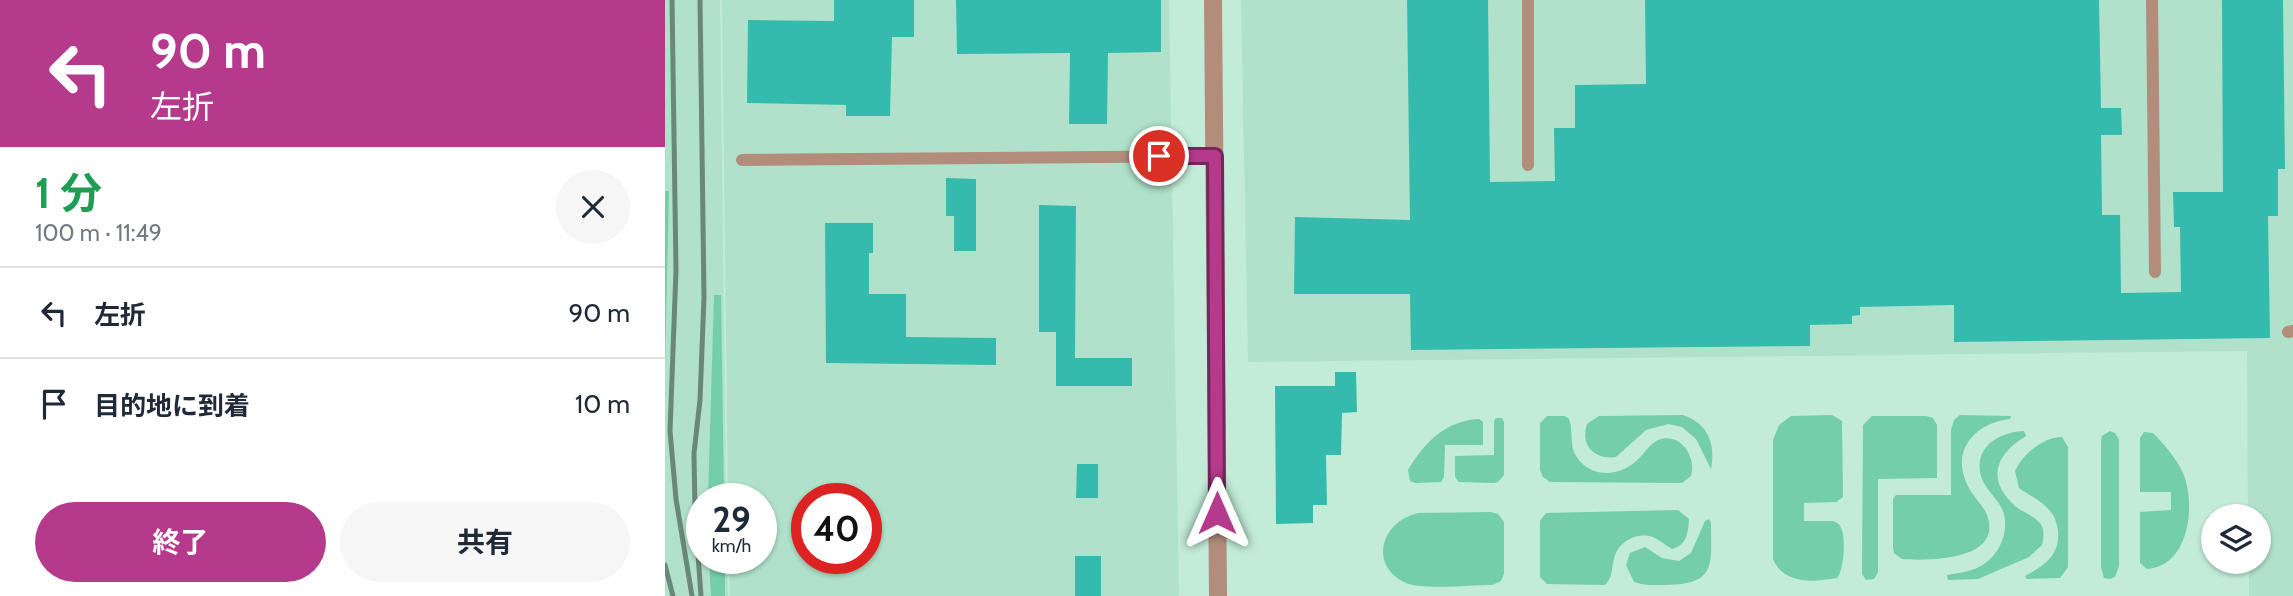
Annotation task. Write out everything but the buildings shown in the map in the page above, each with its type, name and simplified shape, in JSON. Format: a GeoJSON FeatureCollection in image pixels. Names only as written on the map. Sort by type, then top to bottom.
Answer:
{"type":"FeatureCollection","features":[{"type":"Feature","properties":{"kind":"street"},"geometry":{"type":"LineString","coordinates":[[1213,0],[1218,596]]}},
{"type":"Feature","properties":{"kind":"lane"},"geometry":{"type":"LineString","coordinates":[[1528,0],[1528,165]]}},
{"type":"Feature","properties":{"kind":"lane"},"geometry":{"type":"LineString","coordinates":[[2152,0],[2155,271]]}},
{"type":"Feature","properties":{"kind":"lane"},"geometry":{"type":"LineString","coordinates":[[742,160],[1215,156]]}},
{"type":"Feature","properties":{"kind":"shaded area"},"geometry":{"type":"Polygon","coordinates":[[[665,0],[720,0],[726,483],[686,483],[686,574],[727,574],[728,596],[665,596],[665,0]]]}},
{"type":"Feature","properties":{"kind":"shaded area"},"geometry":{"type":"Polygon","coordinates":[[[722,0],[1169,0],[1179,596],[730,596],[729,574],[777,574],[777,483],[728,483],[722,0]]]}},
{"type":"Feature","properties":{"kind":"shaded area"},"geometry":{"type":"Polygon","coordinates":[[[1241,0],[2293,0],[2293,596],[2249,596],[2249,574],[2271,574],[2271,504],[2248,504],[2247,351],[1248,362],[1241,0]]]}},
{"type":"Feature","properties":{"kind":"green space"},"geometry":{"type":"Polygon","coordinates":[[[665,191],[669,191],[665,362],[665,191]]]}},
{"type":"Feature","properties":{"kind":"green space"},"geometry":{"type":"Polygon","coordinates":[[[714,295],[721,295],[724,483],[708,483],[714,295]]]}},
{"type":"Feature","properties":{"kind":"green space"},"geometry":{"type":"Polygon","coordinates":[[[1683,415],[1699,423],[1708,436],[1712,452],[1711,469],[1696,439],[1682,427],[1668,424],[1646,430],[1616,457],[1595,453],[1585,438],[1587,424],[1599,416],[1683,415]]]}},
{"type":"Feature","properties":{"kind":"green space"},"geometry":{"type":"Polygon","coordinates":[[[1832,415],[1842,421],[1843,497],[1836,502],[1804,503],[1804,521],[1833,521],[1841,528],[1843,554],[1837,578],[1800,580],[1784,574],[1773,559],[1773,440],[1779,425],[1791,416],[1832,415]]]}},
{"type":"Feature","properties":{"kind":"green space"},"geometry":{"type":"Polygon","coordinates":[[[1960,415],[2011,416],[2010,419],[1986,426],[1976,433],[1964,451],[1964,475],[1971,492],[1987,515],[1989,530],[1985,542],[1961,555],[1902,559],[1894,553],[1893,547],[1893,499],[1896,495],[1951,495],[1951,430],[1954,420],[1960,415]]]}},
{"type":"Feature","properties":{"kind":"green space"},"geometry":{"type":"Polygon","coordinates":[[[1547,416],[1565,416],[1569,419],[1574,452],[1585,466],[1593,470],[1609,473],[1626,468],[1654,442],[1666,438],[1680,442],[1689,454],[1691,476],[1682,483],[1550,482],[1543,477],[1540,470],[1540,423],[1547,416]]]}},
{"type":"Feature","properties":{"kind":"green space"},"geometry":{"type":"Polygon","coordinates":[[[1872,416],[1933,418],[1937,425],[1937,478],[1878,479],[1878,572],[1874,579],[1866,580],[1862,574],[1863,425],[1872,416]]]}},
{"type":"Feature","properties":{"kind":"green space"},"geometry":{"type":"Polygon","coordinates":[[[1496,418],[1502,418],[1504,422],[1504,475],[1494,483],[1459,482],[1455,477],[1455,456],[1494,455],[1496,418]]]}},
{"type":"Feature","properties":{"kind":"green space"},"geometry":{"type":"Polygon","coordinates":[[[1479,419],[1483,422],[1483,445],[1445,445],[1444,477],[1441,482],[1410,481],[1408,470],[1429,442],[1456,424],[1479,419]]]}},
{"type":"Feature","properties":{"kind":"green space"},"geometry":{"type":"Polygon","coordinates":[[[2024,431],[2026,436],[2009,449],[1997,473],[2003,492],[2011,502],[2035,518],[2043,528],[2042,545],[2029,557],[1978,579],[1948,580],[1947,575],[1971,570],[1986,563],[2001,543],[2005,527],[2003,511],[1982,479],[1980,459],[1984,450],[1997,438],[2024,431]]]}},
{"type":"Feature","properties":{"kind":"green space"},"geometry":{"type":"Polygon","coordinates":[[[2110,431],[2115,433],[2119,440],[2119,566],[2115,577],[2110,579],[2104,578],[2101,568],[2101,442],[2102,436],[2110,431]]]}},
{"type":"Feature","properties":{"kind":"green space"},"geometry":{"type":"Polygon","coordinates":[[[2144,432],[2153,433],[2177,462],[2187,486],[2189,501],[2189,516],[2181,545],[2173,557],[2161,565],[2147,569],[2140,563],[2140,512],[2171,510],[2171,492],[2140,492],[2140,438],[2144,432]]]}},
{"type":"Feature","properties":{"kind":"green space"},"geometry":{"type":"Polygon","coordinates":[[[2062,437],[2068,447],[2068,567],[2060,578],[2027,579],[2025,576],[2044,564],[2053,554],[2058,531],[2047,507],[2019,488],[2015,471],[2034,448],[2048,440],[2062,437]]]}},
{"type":"Feature","properties":{"kind":"green space"},"geometry":{"type":"Polygon","coordinates":[[[1678,510],[1689,519],[1687,534],[1681,545],[1672,549],[1656,538],[1647,536],[1628,540],[1616,553],[1611,576],[1605,585],[1547,584],[1540,577],[1540,521],[1546,513],[1678,510]]]}},
{"type":"Feature","properties":{"kind":"green space"},"geometry":{"type":"Polygon","coordinates":[[[1418,513],[1498,514],[1504,522],[1504,574],[1501,581],[1492,585],[1423,586],[1406,583],[1394,575],[1387,566],[1384,545],[1395,525],[1418,513]]]}},
{"type":"Feature","properties":{"kind":"green space"},"geometry":{"type":"Polygon","coordinates":[[[1709,519],[1710,561],[1703,576],[1683,584],[1650,585],[1634,582],[1626,565],[1630,553],[1645,547],[1662,558],[1679,561],[1691,553],[1705,521],[1709,519]]]}},
{"type":"Feature","properties":{"kind":"green space"},"geometry":{"type":"Polygon","coordinates":[[[710,574],[725,574],[725,596],[711,596],[710,574]]]}},
{"type":"Feature","properties":{"kind":"railway"},"geometry":{"type":"LineString","coordinates":[[672,0],[676,270],[670,431],[676,499],[692,596]]}},
{"type":"Feature","properties":{"kind":"railway"},"geometry":{"type":"LineString","coordinates":[[700,0],[704,297],[700,400],[694,453],[701,596]]}},
{"type":"Feature","properties":{"kind":"railway"},"geometry":{"type":"LineString","coordinates":[[665,565],[673,596]]}},
{"type":"Feature","properties":{"kind":"route"},"geometry":{"type":"LineString","coordinates":[[1159,156],[1215,156],[1217,513]]}}]}
